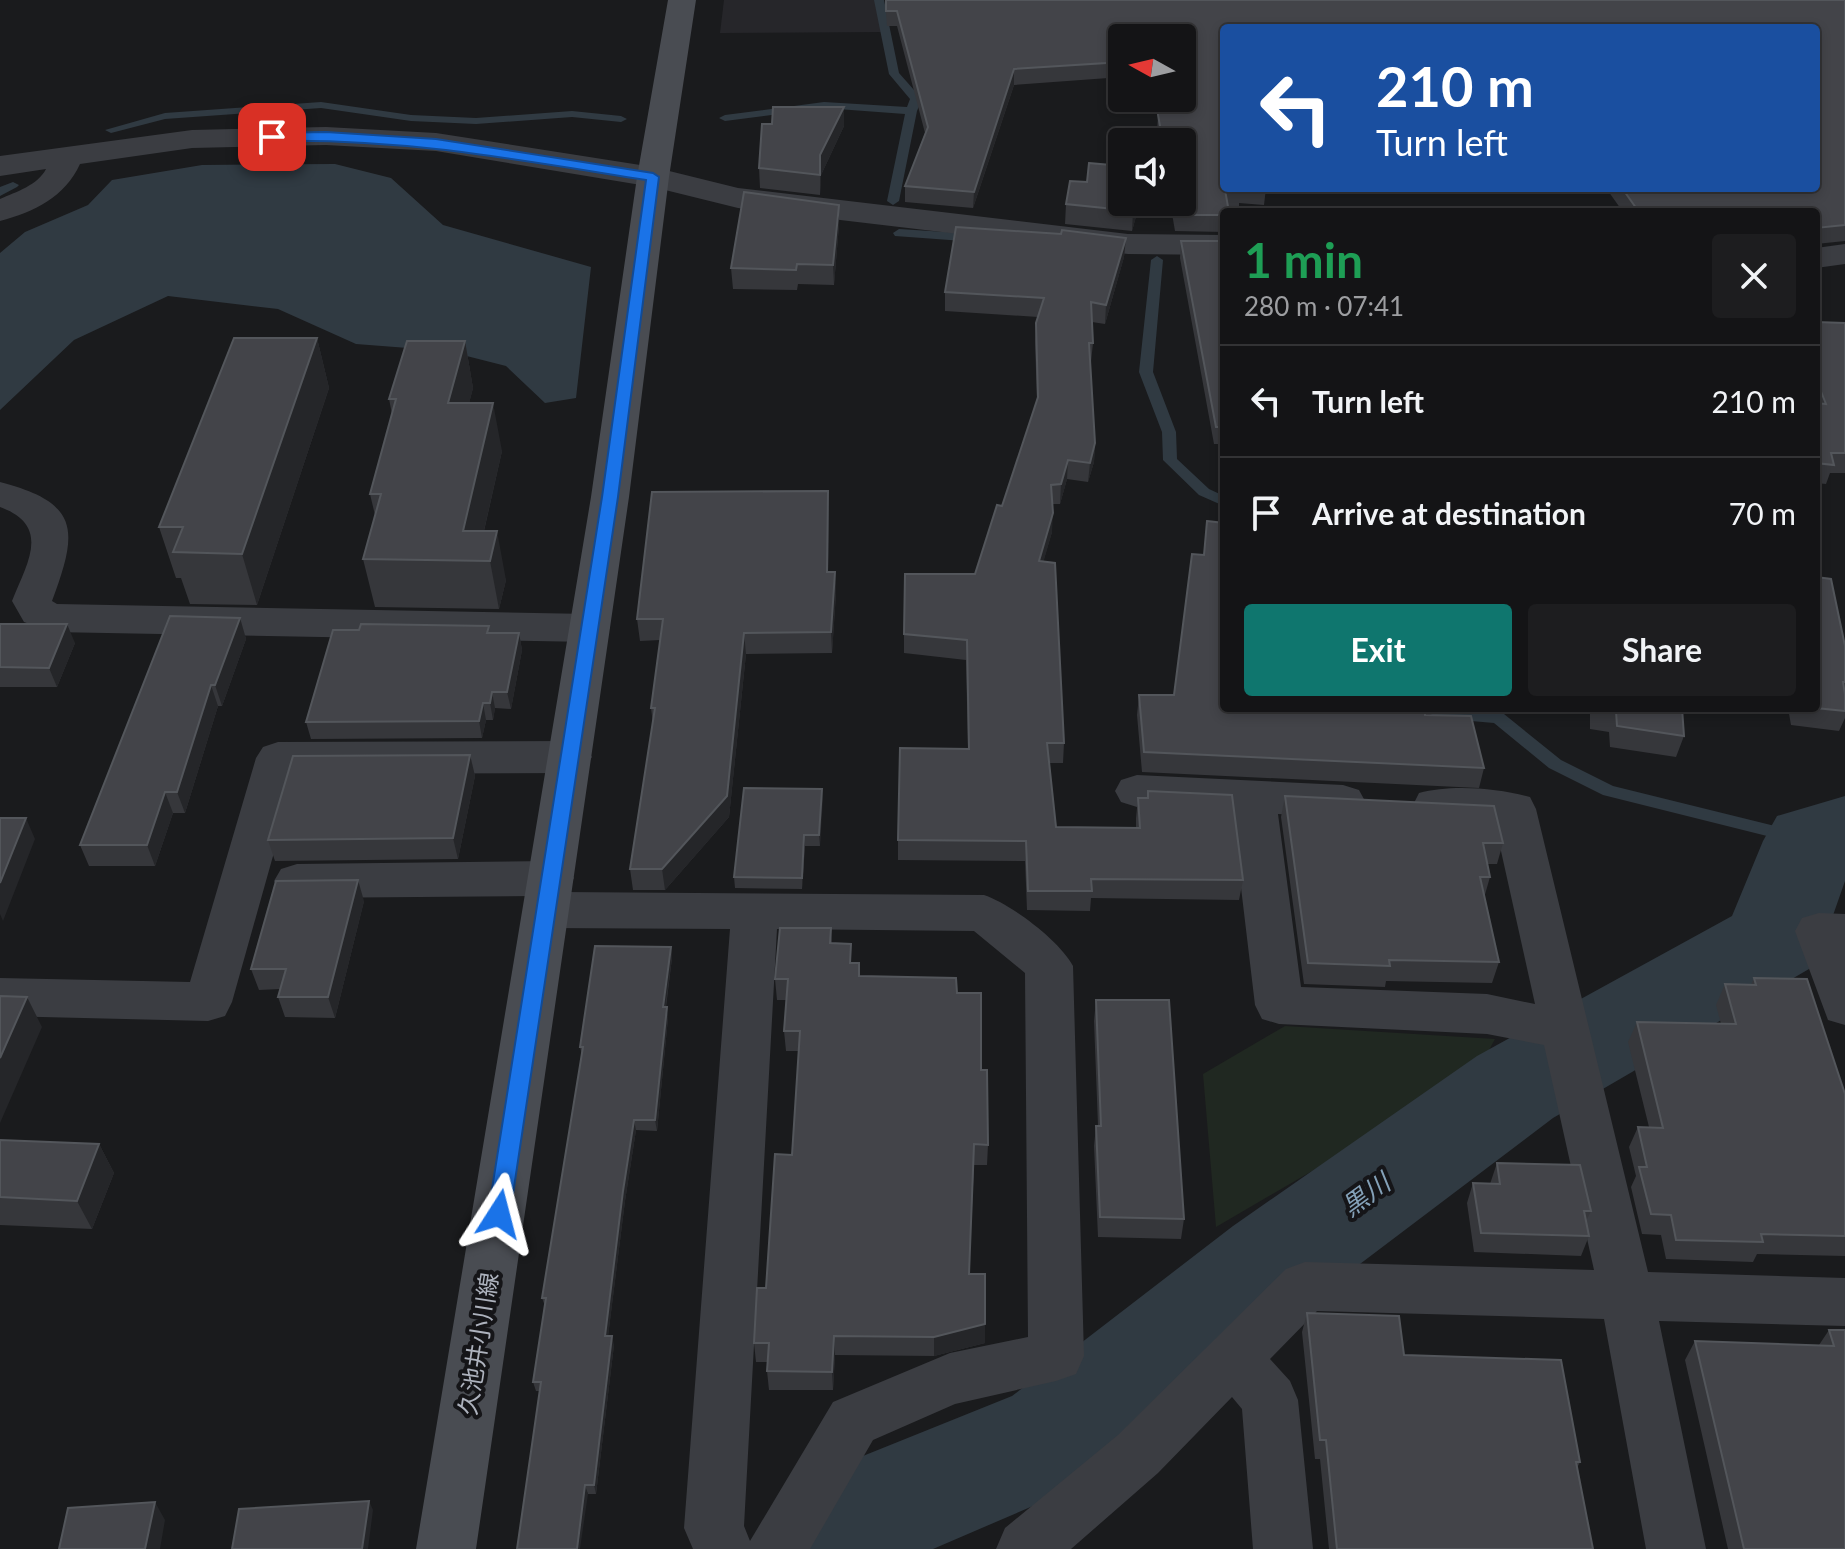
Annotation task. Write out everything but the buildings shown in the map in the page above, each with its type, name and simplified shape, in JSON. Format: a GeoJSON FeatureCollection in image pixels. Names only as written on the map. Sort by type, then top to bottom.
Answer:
{"type":"FeatureCollection","features":[{"type":"Feature","properties":{"kind":"street","name":"久池井小川線"},"geometry":{"type":"LineString","coordinates":[[446,1549],[570,757],[653,177],[682,0]]}},
{"type":"Feature","properties":{"kind":"street"},"geometry":{"type":"LineString","coordinates":[[0,166],[192,139],[326,136],[436,142],[653,177],[738,198],[1128,244],[1220,245]]}},
{"type":"Feature","properties":{"kind":"street"},"geometry":{"type":"LineString","coordinates":[[0,211],[36,195],[57,180],[68,156]]}},
{"type":"Feature","properties":{"kind":"street"},"geometry":{"type":"LineString","coordinates":[[1820,257],[1845,254]]}},
{"type":"Feature","properties":{"kind":"street"},"geometry":{"type":"LineString","coordinates":[[0,494],[26,501],[43,514],[52,535],[32,601],[38,612],[52,618],[589,628]]}},
{"type":"Feature","properties":{"kind":"street"},"geometry":{"type":"LineString","coordinates":[[0,997],[208,1002],[278,758],[570,757]]}},
{"type":"Feature","properties":{"kind":"street"},"geometry":{"type":"LineString","coordinates":[[1137,791],[1514,809],[1551,1017],[1580,1095],[1627,1297],[1676,1549]]}},
{"type":"Feature","properties":{"kind":"street"},"geometry":{"type":"LineString","coordinates":[[1253,797],[1279,1005],[1551,1017]]}},
{"type":"Feature","properties":{"kind":"street"},"geometry":{"type":"LineString","coordinates":[[242,882],[548,894],[755,912],[984,913],[1049,966],[1056,1356],[950,1379],[853,1421],[777,1549]]}},
{"type":"Feature","properties":{"kind":"street"},"geometry":{"type":"LineString","coordinates":[[724,1549],[714,1528],[755,912]]}},
{"type":"Feature","properties":{"kind":"street"},"geometry":{"type":"LineString","coordinates":[[1845,932],[1819,931],[1845,1006]]}},
{"type":"Feature","properties":{"kind":"street"},"geometry":{"type":"LineString","coordinates":[[1026,1549],[1138,1454],[1305,1286],[1845,1302]]}},
{"type":"Feature","properties":{"kind":"street"},"geometry":{"type":"LineString","coordinates":[[1235,1359],[1270,1400],[1283,1549]]}},
{"type":"Feature","properties":{"kind":"shaded area"},"geometry":{"type":"Polygon","coordinates":[[[724,0],[879,0],[885,32],[720,33],[724,0]]]}},
{"type":"Feature","properties":{"kind":"shaded area"},"geometry":{"type":"Polygon","coordinates":[[[335,164],[391,178],[443,225],[591,267],[576,398],[545,403],[506,366],[447,351],[356,344],[278,309],[168,296],[74,340],[0,410],[0,253],[25,232],[88,205],[112,180],[202,165],[335,164]]]}},
{"type":"Feature","properties":{"kind":"shaded area"},"geometry":{"type":"Polygon","coordinates":[[[1285,1026],[1495,1039],[1475,1076],[1216,1227],[1203,1074],[1285,1026]]]}},
{"type":"Feature","properties":{"kind":"waterway"},"geometry":{"type":"LineString","coordinates":[[879,0],[894,74],[916,99],[911,111]]}},
{"type":"Feature","properties":{"kind":"waterway"},"geometry":{"type":"LineString","coordinates":[[111,130],[165,116],[321,105],[411,118],[476,121],[572,114],[621,119]]}},
{"type":"Feature","properties":{"kind":"waterway"},"geometry":{"type":"LineString","coordinates":[[725,118],[824,105],[911,111]]}},
{"type":"Feature","properties":{"kind":"waterway"},"geometry":{"type":"LineString","coordinates":[[893,201],[911,111]]}},
{"type":"Feature","properties":{"kind":"waterway"},"geometry":{"type":"LineString","coordinates":[[0,192],[13,185]]}},
{"type":"Feature","properties":{"kind":"waterway"},"geometry":{"type":"LineString","coordinates":[[899,233],[977,238]]}},
{"type":"Feature","properties":{"kind":"waterway"},"geometry":{"type":"LineString","coordinates":[[1157,260],[1146,372],[1169,432],[1170,460],[1204,492],[1220,500]]}},
{"type":"Feature","properties":{"kind":"waterway"},"geometry":{"type":"LineString","coordinates":[[1435,712],[1498,718],[1555,764],[1609,791],[1811,841]]}},
{"type":"Feature","properties":{"kind":"waterway","name":"黒川"},"geometry":{"type":"LineString","coordinates":[[865,1549],[887,1507],[1055,1437],[1274,1262],[1515,1087],[1773,941],[1811,841],[1845,832]]}},
{"type":"Feature","properties":{"kind":"route"},"geometry":{"type":"LineString","coordinates":[[272,137],[326,136],[436,142],[653,177],[610,497],[499,1214]]}}]}
